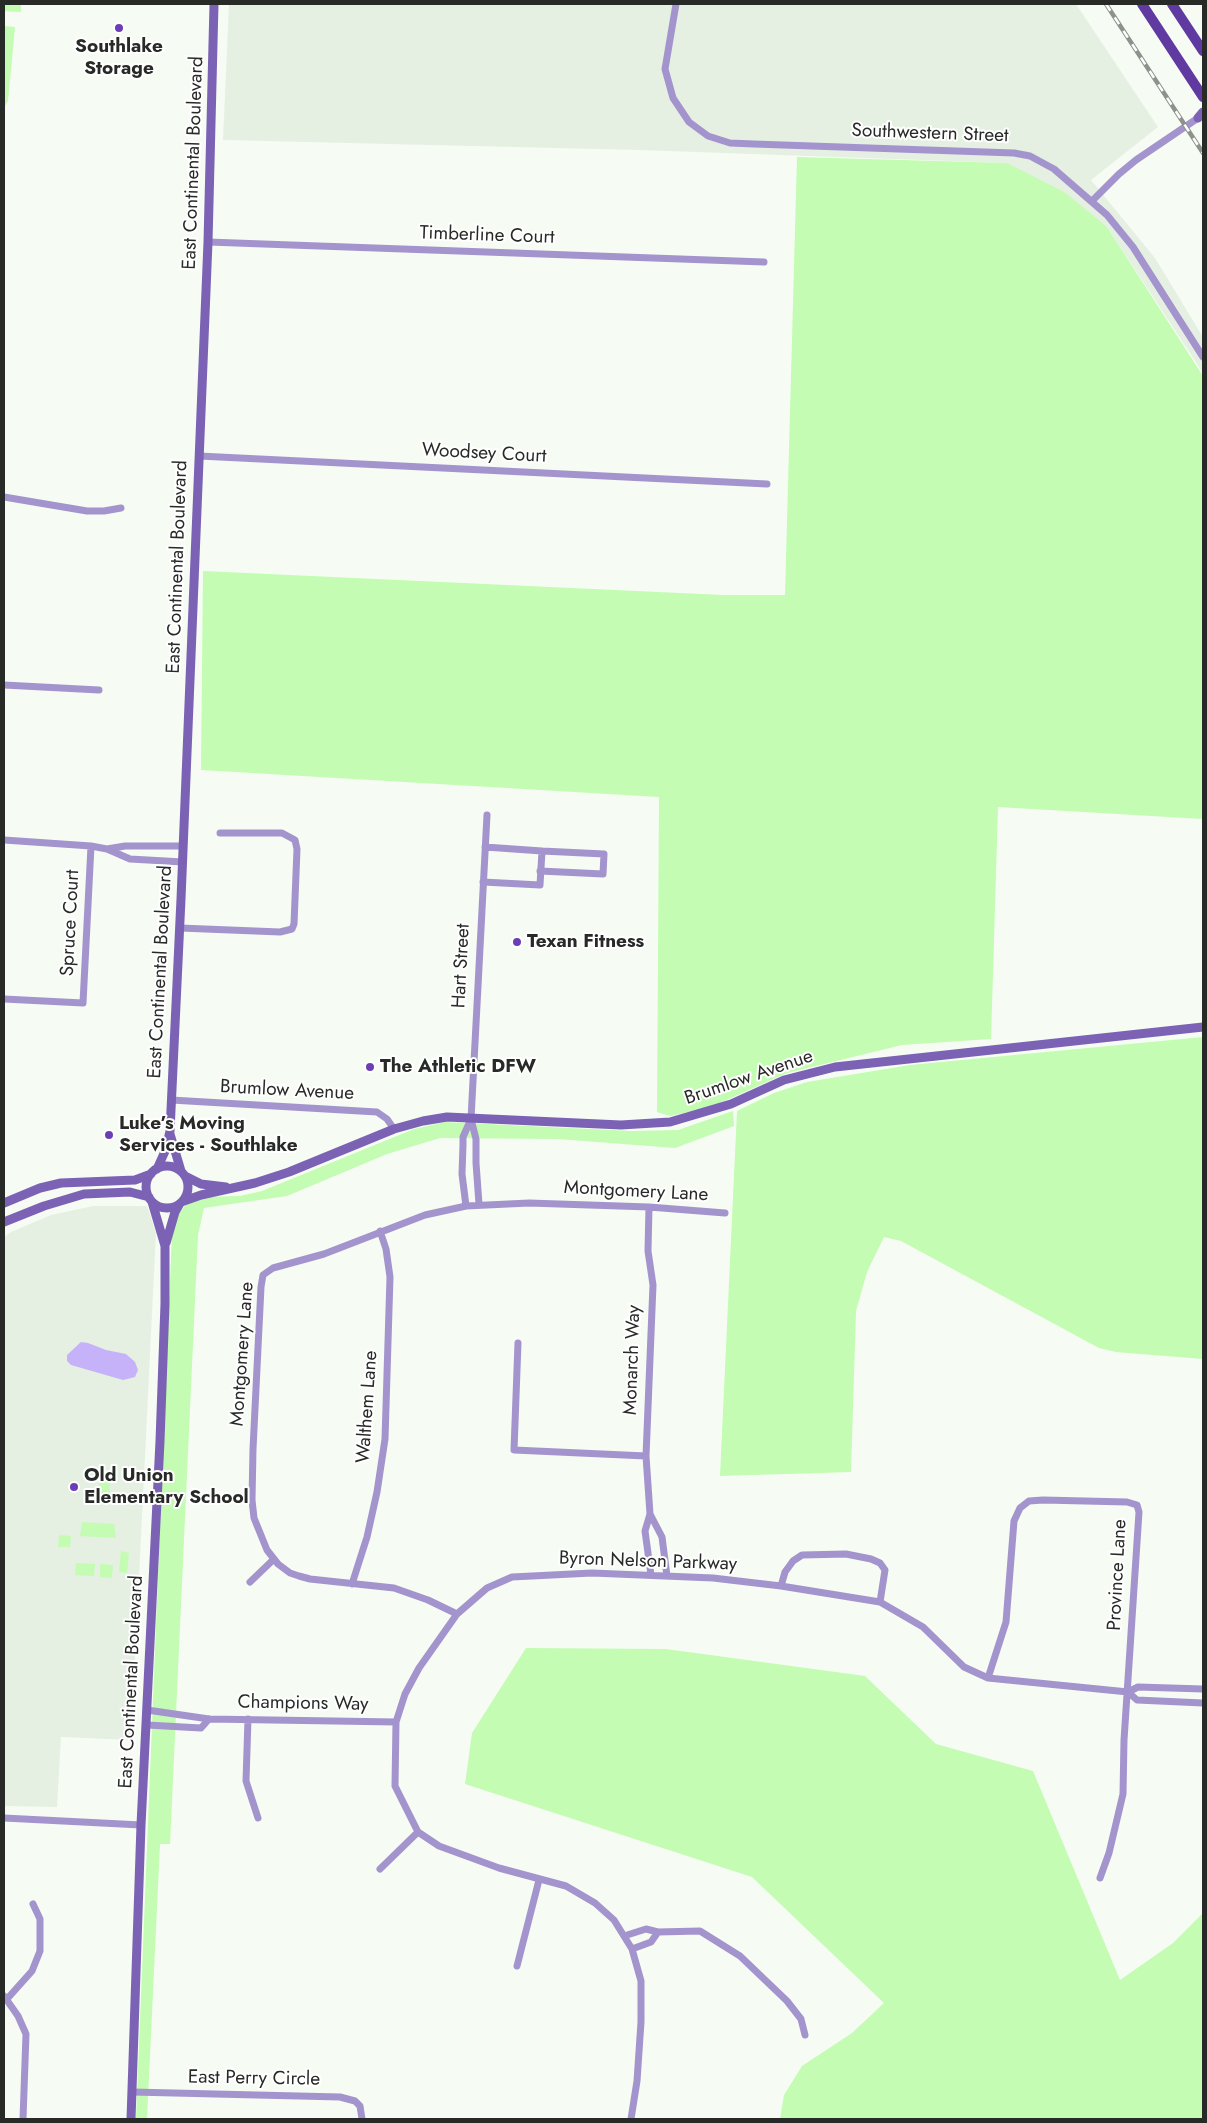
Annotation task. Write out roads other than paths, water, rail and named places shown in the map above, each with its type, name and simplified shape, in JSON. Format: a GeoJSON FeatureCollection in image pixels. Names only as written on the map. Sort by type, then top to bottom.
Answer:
{"type":"FeatureCollection","features":[{"type":"Feature","properties":{"kind":"main road","name":"East Continental Boulevard"},"geometry":{"type":"LineString","coordinates":[[154,1171],[166,1150],[170,1132],[208,242],[214,4]]}},
{"type":"Feature","properties":{"kind":"main road"},"geometry":{"type":"LineString","coordinates":[[1142,4],[1203,96]]}},
{"type":"Feature","properties":{"kind":"main road"},"geometry":{"type":"LineString","coordinates":[[1172,4],[1203,51]]}},
{"type":"Feature","properties":{"kind":"main road","name":"Brumlow Avenue"},"geometry":{"type":"LineString","coordinates":[[181,1203],[193,1197],[255,1183],[289,1172],[394,1129],[447,1117],[621,1125],[670,1122],[731,1104],[784,1080],[835,1067],[898,1058],[1203,1027]]}},
{"type":"Feature","properties":{"kind":"main road","name":"East Continental Boulevard"},"geometry":{"type":"LineString","coordinates":[[170,1132],[176,1160],[183,1174]]}},
{"type":"Feature","properties":{"kind":"main road"},"geometry":{"type":"LineString","coordinates":[[4,1203],[40,1188],[61,1184],[135,1180],[169,1166],[183,1174],[188,1189],[181,1203],[165,1208],[130,1192],[84,1194],[44,1206],[4,1222]]}},
{"type":"Feature","properties":{"kind":"main road"},"geometry":{"type":"LineString","coordinates":[[151,1200],[146,1185],[154,1171]]}},
{"type":"Feature","properties":{"kind":"main road","name":"Brumlow Avenue"},"geometry":{"type":"LineString","coordinates":[[183,1174],[200,1184],[232,1188]]}},
{"type":"Feature","properties":{"kind":"main road","name":"East Continental Boulevard"},"geometry":{"type":"LineString","coordinates":[[151,1200],[165,1246]]}},
{"type":"Feature","properties":{"kind":"main road","name":"East Continental Boulevard"},"geometry":{"type":"LineString","coordinates":[[131,2119],[146,1725],[160,1441],[165,1246],[175,1212],[181,1203]]}},
{"type":"Feature","properties":{"kind":"street","name":"Southwestern Street"},"geometry":{"type":"LineString","coordinates":[[676,4],[666,69],[673,98],[689,122],[708,136],[730,142],[754,144],[1014,153],[1030,156],[1054,169],[1107,215],[1133,247],[1203,357]]}},
{"type":"Feature","properties":{"kind":"street"},"geometry":{"type":"LineString","coordinates":[[1092,202],[1119,174],[1136,160],[1202,116]]}},
{"type":"Feature","properties":{"kind":"street","name":"Timberline Court"},"geometry":{"type":"LineString","coordinates":[[208,242],[764,262]]}},
{"type":"Feature","properties":{"kind":"street","name":"Woodsey Court"},"geometry":{"type":"LineString","coordinates":[[199,456],[767,484]]}},
{"type":"Feature","properties":{"kind":"street"},"geometry":{"type":"LineString","coordinates":[[4,497],[87,510],[104,511],[121,508]]}},
{"type":"Feature","properties":{"kind":"street"},"geometry":{"type":"LineString","coordinates":[[4,685],[99,690]]}},
{"type":"Feature","properties":{"kind":"street","name":"Hart Street"},"geometry":{"type":"LineString","coordinates":[[471,1118],[486,815]]}},
{"type":"Feature","properties":{"kind":"street"},"geometry":{"type":"LineString","coordinates":[[180,928],[280,932],[292,929],[295,917],[296,888],[297,848],[295,840],[282,833],[220,833]]}},
{"type":"Feature","properties":{"kind":"street"},"geometry":{"type":"LineString","coordinates":[[4,840],[90,846],[107,849],[130,859],[183,862]]}},
{"type":"Feature","properties":{"kind":"street","name":"Spruce Court"},"geometry":{"type":"LineString","coordinates":[[4,999],[84,1002],[90,846]]}},
{"type":"Feature","properties":{"kind":"street"},"geometry":{"type":"LineString","coordinates":[[107,849],[126,846],[183,846]]}},
{"type":"Feature","properties":{"kind":"street"},"geometry":{"type":"LineString","coordinates":[[485,847],[604,854],[603,874],[540,871]]}},
{"type":"Feature","properties":{"kind":"street"},"geometry":{"type":"LineString","coordinates":[[483,882],[540,884],[542,851]]}},
{"type":"Feature","properties":{"kind":"street","name":"Brumlow Avenue"},"geometry":{"type":"LineString","coordinates":[[171,1100],[377,1112],[387,1119],[394,1129]]}},
{"type":"Feature","properties":{"kind":"street"},"geometry":{"type":"LineString","coordinates":[[471,1118],[476,1139],[479,1204]]}},
{"type":"Feature","properties":{"kind":"street"},"geometry":{"type":"LineString","coordinates":[[466,1206],[462,1174],[463,1136],[471,1118]]}},
{"type":"Feature","properties":{"kind":"street","name":"Montgomery Lane"},"geometry":{"type":"LineString","coordinates":[[457,1614],[428,1600],[394,1588],[352,1584],[290,1573],[267,1550],[257,1527],[252,1500],[263,1275],[268,1271],[324,1254],[425,1215],[479,1204],[529,1203],[649,1207],[725,1213]]}},
{"type":"Feature","properties":{"kind":"street","name":"Monarch Way"},"geometry":{"type":"LineString","coordinates":[[649,1207],[648,1252],[652,1285],[646,1456],[650,1514],[644,1531],[651,1576]]}},
{"type":"Feature","properties":{"kind":"street","name":"Walthem Lane"},"geometry":{"type":"LineString","coordinates":[[352,1584],[367,1537],[377,1492],[385,1439],[390,1277],[386,1250],[380,1231]]}},
{"type":"Feature","properties":{"kind":"street"},"geometry":{"type":"LineString","coordinates":[[518,1343],[514,1450],[646,1456]]}},
{"type":"Feature","properties":{"kind":"street","name":"Province Lane"},"geometry":{"type":"LineString","coordinates":[[988,1678],[1006,1622],[1014,1521],[1020,1508],[1029,1501],[1043,1500],[1127,1502],[1138,1505],[1122,1794],[1110,1853],[1100,1878]]}},
{"type":"Feature","properties":{"kind":"street","name":"Monarch Way"},"geometry":{"type":"LineString","coordinates":[[650,1514],[662,1537],[668,1576]]}},
{"type":"Feature","properties":{"kind":"street"},"geometry":{"type":"LineString","coordinates":[[781,1586],[785,1572],[793,1561],[802,1555],[846,1554],[871,1558],[880,1563],[885,1570],[880,1602]]}},
{"type":"Feature","properties":{"kind":"street"},"geometry":{"type":"LineString","coordinates":[[250,1582],[274,1559]]}},
{"type":"Feature","properties":{"kind":"street","name":"Byron Nelson Parkway"},"geometry":{"type":"LineString","coordinates":[[631,2119],[637,2081],[641,1981],[632,1949],[614,1920],[595,1903],[566,1886],[539,1880],[459,1855],[439,1846],[418,1832],[395,1786],[396,1722],[405,1694],[419,1668],[457,1614],[487,1588],[512,1577],[592,1573],[713,1578],[781,1586],[880,1602],[923,1627],[960,1663],[988,1678],[1128,1692],[1137,1700],[1203,1703]]}},
{"type":"Feature","properties":{"kind":"street","name":"Byron Nelson Parkway"},"geometry":{"type":"LineString","coordinates":[[1128,1692],[1138,1686],[1203,1689]]}},
{"type":"Feature","properties":{"kind":"street"},"geometry":{"type":"LineString","coordinates":[[1195,1688],[1195,1702]]}},
{"type":"Feature","properties":{"kind":"street","name":"Champions Way"},"geometry":{"type":"LineString","coordinates":[[147,1710],[209,1720],[396,1722]]}},
{"type":"Feature","properties":{"kind":"street"},"geometry":{"type":"LineString","coordinates":[[248,1719],[246,1780],[258,1818]]}},
{"type":"Feature","properties":{"kind":"street","name":"Champions Way"},"geometry":{"type":"LineString","coordinates":[[146,1725],[201,1728],[209,1720]]}},
{"type":"Feature","properties":{"kind":"street"},"geometry":{"type":"LineString","coordinates":[[4,1818],[142,1825]]}},
{"type":"Feature","properties":{"kind":"street"},"geometry":{"type":"LineString","coordinates":[[380,1869],[418,1832]]}},
{"type":"Feature","properties":{"kind":"street"},"geometry":{"type":"LineString","coordinates":[[517,1966],[539,1880]]}},
{"type":"Feature","properties":{"kind":"street"},"geometry":{"type":"LineString","coordinates":[[23,2119],[26,2034],[18,2016],[5,1997],[28,1976],[40,1951],[40,1919],[33,1904]]}},
{"type":"Feature","properties":{"kind":"street"},"geometry":{"type":"LineString","coordinates":[[624,1936],[646,1929],[658,1932],[700,1931],[740,1956],[787,2001],[801,2019],[805,2034]]}},
{"type":"Feature","properties":{"kind":"street"},"geometry":{"type":"LineString","coordinates":[[632,1949],[651,1942],[658,1932]]}},
{"type":"Feature","properties":{"kind":"street","name":"East Perry Circle"},"geometry":{"type":"LineString","coordinates":[[132,2092],[340,2097],[355,2101],[360,2106],[362,2119]]}},
{"type":"Feature","properties":{"kind":"railway"},"geometry":{"type":"LineString","coordinates":[[1106,4],[1203,153]]}},
{"type":"Feature","properties":{"kind":"place","name":"Southlake Storage"},"geometry":{"type":"Point","coordinates":[119,28]}},
{"type":"Feature","properties":{"kind":"place","name":"Texan Fitness"},"geometry":{"type":"Point","coordinates":[517,942]}},
{"type":"Feature","properties":{"kind":"place","name":"The Athletic DFW"},"geometry":{"type":"Point","coordinates":[370,1067]}},
{"type":"Feature","properties":{"kind":"place","name":"Luke’s Moving Services - Southlake"},"geometry":{"type":"Point","coordinates":[109,1135]}},
{"type":"Feature","properties":{"kind":"place","name":"Old Union Elementary School"},"geometry":{"type":"Point","coordinates":[74,1487]}}]}
